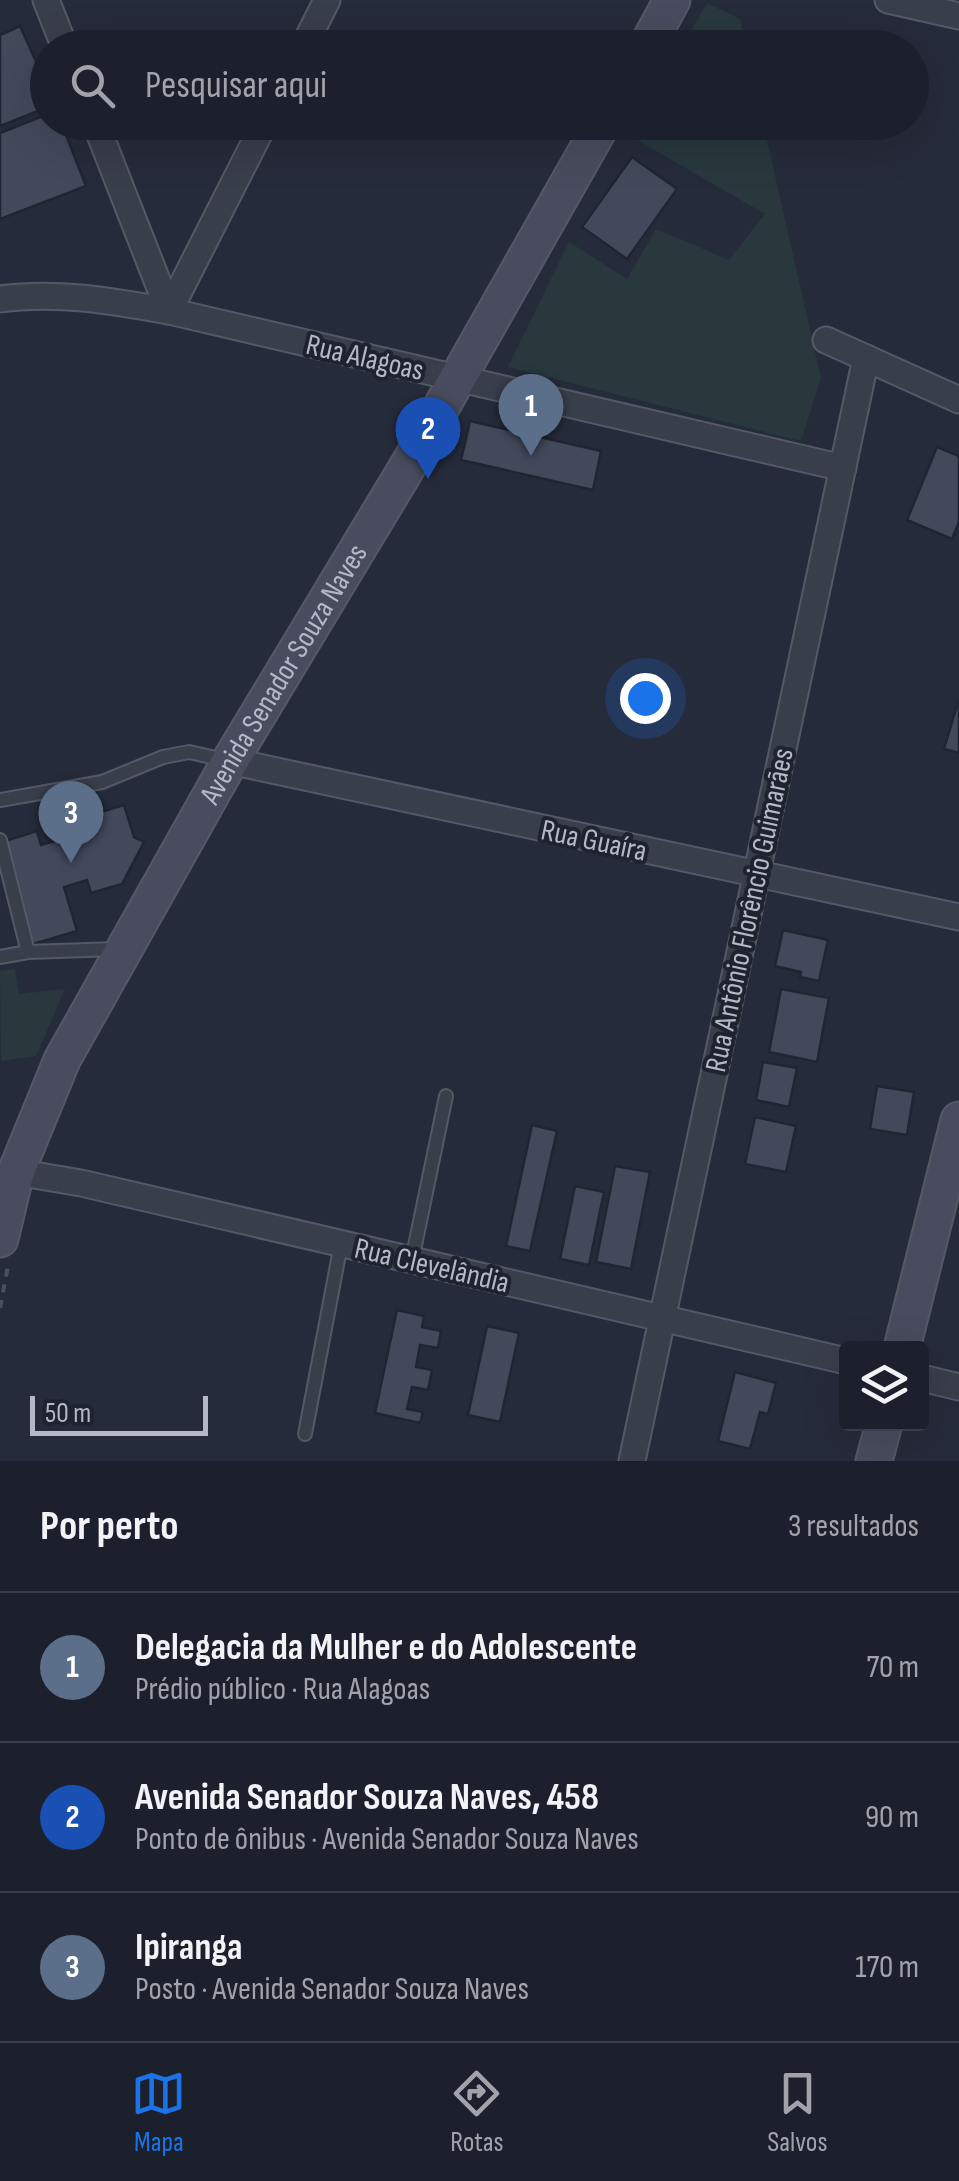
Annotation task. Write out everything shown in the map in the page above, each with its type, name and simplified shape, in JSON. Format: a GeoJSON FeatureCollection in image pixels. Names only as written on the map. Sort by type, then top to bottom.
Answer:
{"type":"FeatureCollection","features":[{"type":"Feature","properties":{"kind":"main road"},"geometry":{"type":"LineString","coordinates":[[656,30],[672,0]]}},
{"type":"Feature","properties":{"kind":"main road","name":"Avenida Senador Souza Naves"},"geometry":{"type":"LineString","coordinates":[[0,1239],[16,1172],[62,1060],[230,761],[593,140]]}},
{"type":"Feature","properties":{"kind":"main road"},"geometry":{"type":"LineString","coordinates":[[904,1341],[959,1120]]}},
{"type":"Feature","properties":{"kind":"main road"},"geometry":{"type":"LineString","coordinates":[[874,1461],[882,1431]]}},
{"type":"Feature","properties":{"kind":"street"},"geometry":{"type":"LineString","coordinates":[[46,0],[58,30]]}},
{"type":"Feature","properties":{"kind":"street"},"geometry":{"type":"LineString","coordinates":[[312,30],[327,0]]}},
{"type":"Feature","properties":{"kind":"street"},"geometry":{"type":"LineString","coordinates":[[888,0],[959,16]]}},
{"type":"Feature","properties":{"kind":"street"},"geometry":{"type":"LineString","coordinates":[[101,140],[169,311]]}},
{"type":"Feature","properties":{"kind":"street"},"geometry":{"type":"LineString","coordinates":[[169,311],[256,140]]}},
{"type":"Feature","properties":{"kind":"street","name":"Rua Alagoas"},"geometry":{"type":"LineString","coordinates":[[0,299],[94,298],[169,311],[843,468]]}},
{"type":"Feature","properties":{"kind":"street"},"geometry":{"type":"LineString","coordinates":[[826,340],[959,400]]}},
{"type":"Feature","properties":{"kind":"street","name":"Rua Antônio Florêncio Guimarães"},"geometry":{"type":"LineString","coordinates":[[632,1461],[866,358]]}},
{"type":"Feature","properties":{"kind":"street","name":"Rua Guaíra"},"geometry":{"type":"LineString","coordinates":[[230,761],[959,917]]}},
{"type":"Feature","properties":{"kind":"street","name":"Rua Clevelândia"},"geometry":{"type":"LineString","coordinates":[[16,1172],[81,1183],[839,1359]]}},
{"type":"Feature","properties":{"kind":"street"},"geometry":{"type":"LineString","coordinates":[[929,1380],[959,1387]]}},
{"type":"Feature","properties":{"kind":"lane"},"geometry":{"type":"LineString","coordinates":[[0,800],[102,782],[163,757],[189,752],[230,761]]}},
{"type":"Feature","properties":{"kind":"lane"},"geometry":{"type":"LineString","coordinates":[[0,840],[28,952]]}},
{"type":"Feature","properties":{"kind":"lane"},"geometry":{"type":"LineString","coordinates":[[0,957],[125,948]]}},
{"type":"Feature","properties":{"kind":"lane"},"geometry":{"type":"LineString","coordinates":[[412,1260],[446,1096]]}},
{"type":"Feature","properties":{"kind":"lane"},"geometry":{"type":"LineString","coordinates":[[305,1434],[341,1244]]}},
{"type":"Feature","properties":{"kind":"shaded area"},"geometry":{"type":"Polygon","coordinates":[[[707,3],[740,19],[742,30],[692,30],[707,3]]]}},
{"type":"Feature","properties":{"kind":"shaded area"},"geometry":{"type":"Polygon","coordinates":[[[637,140],[767,140],[821,378],[801,441],[508,367],[569,242],[627,279],[656,229],[729,260],[765,214],[637,140]]]}},
{"type":"Feature","properties":{"kind":"shaded area"},"geometry":{"type":"Polygon","coordinates":[[[15,969],[19,994],[65,989],[36,1056],[1,1061],[0,971],[15,969]]]}},
{"type":"Feature","properties":{"kind":"building"},"geometry":{"type":"Polygon","coordinates":[[[20,26],[30,48],[30,114],[0,126],[0,35],[20,26]]]}},
{"type":"Feature","properties":{"kind":"building"},"geometry":{"type":"Polygon","coordinates":[[[30,121],[30,140],[68,140],[86,186],[0,219],[0,133],[30,121]]]}},
{"type":"Feature","properties":{"kind":"building"},"geometry":{"type":"Polygon","coordinates":[[[632,157],[677,189],[627,259],[582,227],[632,157]]]}},
{"type":"Feature","properties":{"kind":"building"},"geometry":{"type":"Polygon","coordinates":[[[470,421],[601,451],[593,490],[461,460],[470,421]]]}},
{"type":"Feature","properties":{"kind":"building"},"geometry":{"type":"Polygon","coordinates":[[[937,447],[959,456],[959,522],[952,539],[907,520],[937,447]]]}},
{"type":"Feature","properties":{"kind":"building"},"geometry":{"type":"Polygon","coordinates":[[[959,702],[959,753],[944,749],[959,702]]]}},
{"type":"Feature","properties":{"kind":"building"},"geometry":{"type":"Polygon","coordinates":[[[124,805],[134,837],[144,842],[122,884],[91,893],[87,880],[64,887],[77,931],[33,944],[2,842],[37,831],[41,845],[79,834],[74,820],[124,805]]]}},
{"type":"Feature","properties":{"kind":"building"},"geometry":{"type":"Polygon","coordinates":[[[783,930],[828,940],[819,981],[775,966],[783,930]]]}},
{"type":"Feature","properties":{"kind":"building"},"geometry":{"type":"Polygon","coordinates":[[[781,989],[829,998],[817,1062],[769,1052],[781,989]]]}},
{"type":"Feature","properties":{"kind":"building"},"geometry":{"type":"Polygon","coordinates":[[[763,1062],[797,1068],[789,1107],[756,1100],[763,1062]]]}},
{"type":"Feature","properties":{"kind":"building"},"geometry":{"type":"Polygon","coordinates":[[[877,1086],[914,1092],[907,1135],[870,1129],[877,1086]]]}},
{"type":"Feature","properties":{"kind":"building"},"geometry":{"type":"Polygon","coordinates":[[[755,1117],[796,1126],[786,1172],[745,1164],[755,1117]]]}},
{"type":"Feature","properties":{"kind":"building"},"geometry":{"type":"Polygon","coordinates":[[[532,1125],[557,1131],[530,1251],[506,1246],[532,1125]]]}},
{"type":"Feature","properties":{"kind":"building"},"geometry":{"type":"Polygon","coordinates":[[[615,1166],[650,1172],[631,1269],[596,1262],[615,1166]]]}},
{"type":"Feature","properties":{"kind":"building"},"geometry":{"type":"Polygon","coordinates":[[[575,1186],[604,1192],[589,1265],[560,1259],[575,1186]]]}},
{"type":"Feature","properties":{"kind":"building"},"geometry":{"type":"Polygon","coordinates":[[[397,1310],[424,1316],[422,1327],[441,1331],[438,1348],[420,1345],[416,1367],[432,1370],[428,1390],[412,1387],[407,1409],[423,1412],[420,1423],[375,1413],[397,1310]]]}},
{"type":"Feature","properties":{"kind":"building"},"geometry":{"type":"Polygon","coordinates":[[[487,1326],[519,1333],[500,1422],[468,1415],[487,1326]]]}},
{"type":"Feature","properties":{"kind":"building"},"geometry":{"type":"Polygon","coordinates":[[[735,1372],[776,1383],[768,1414],[760,1412],[750,1449],[718,1441],[735,1372]]]}},
{"type":"Feature","properties":{"kind":"place","name":"Delegacia da Mulher e do Adolescente"},"geometry":{"type":"Point","coordinates":[531,456]}},
{"type":"Feature","properties":{"kind":"place","name":"Avenida Senador Souza Naves, 458"},"geometry":{"type":"Point","coordinates":[428,479]}},
{"type":"Feature","properties":{"kind":"place","name":"Ipiranga"},"geometry":{"type":"Point","coordinates":[71,863]}}]}
